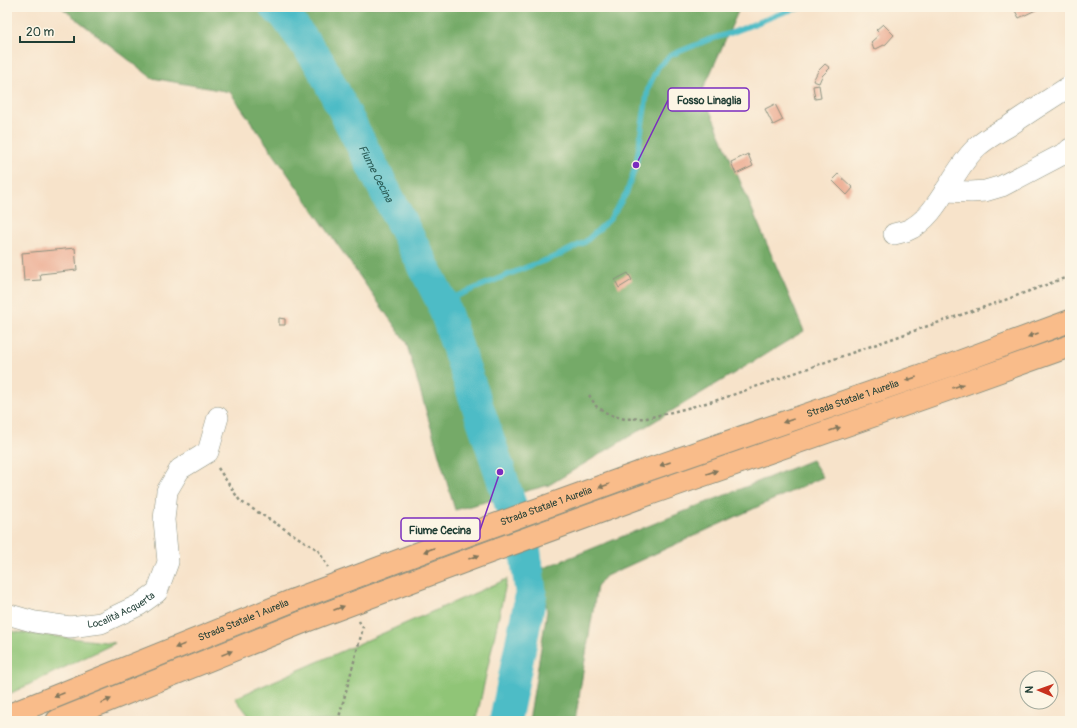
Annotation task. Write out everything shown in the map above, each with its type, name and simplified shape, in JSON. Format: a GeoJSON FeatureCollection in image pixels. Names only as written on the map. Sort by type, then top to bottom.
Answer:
{"type":"FeatureCollection","features":[{"type":"Feature","properties":{"kind":"highway","name":"Strada Statale 1 Aurelia"},"geometry":{"type":"LineString","coordinates":[[7,716],[294,600],[470,534],[641,472],[948,366],[1070,321]]}},
{"type":"Feature","properties":{"kind":"highway"},"geometry":{"type":"LineString","coordinates":[[57,721],[303,622],[476,557],[649,494],[1070,346]]}},
{"type":"Feature","properties":{"kind":"street"},"geometry":{"type":"LineString","coordinates":[[894,234],[907,231],[928,214],[974,150],[990,137],[1070,86]]}},
{"type":"Feature","properties":{"kind":"street"},"geometry":{"type":"LineString","coordinates":[[945,191],[985,191],[1002,186],[1067,152],[1070,148]]}},
{"type":"Feature","properties":{"kind":"street","name":"Località Acquerta"},"geometry":{"type":"LineString","coordinates":[[7,614],[36,622],[70,627],[101,623],[139,605],[157,592],[168,562],[164,520],[167,491],[180,469],[208,452],[218,417]]}},
{"type":"Feature","properties":{"kind":"path"},"geometry":{"type":"LineString","coordinates":[[589,395],[596,406],[605,412],[610,415],[626,419],[647,418],[680,410],[721,399],[1070,276]]}},
{"type":"Feature","properties":{"kind":"green space"},"geometry":{"type":"Polygon","coordinates":[[[61,7],[740,7],[702,92],[804,331],[549,485],[455,510],[406,342],[230,92],[152,78],[61,7]]]}},
{"type":"Feature","properties":{"kind":"green space"},"geometry":{"type":"Polygon","coordinates":[[[812,460],[823,477],[606,576],[597,586],[575,721],[529,721],[547,611],[539,570],[812,460]]]}},
{"type":"Feature","properties":{"kind":"green space"},"geometry":{"type":"Polygon","coordinates":[[[507,579],[476,721],[251,721],[250,717],[235,698],[507,579]]]}},
{"type":"Feature","properties":{"kind":"green space"},"geometry":{"type":"Polygon","coordinates":[[[7,630],[15,632],[115,643],[7,695],[7,630]]]}},
{"type":"Feature","properties":{"kind":"building"},"geometry":{"type":"Polygon","coordinates":[[[1013,7],[1042,7],[1019,18],[1013,7]]]}},
{"type":"Feature","properties":{"kind":"building"},"geometry":{"type":"Polygon","coordinates":[[[883,24],[894,35],[886,44],[874,50],[871,42],[880,34],[876,30],[883,24]]]}},
{"type":"Feature","properties":{"kind":"building"},"geometry":{"type":"Polygon","coordinates":[[[825,64],[830,68],[822,76],[819,83],[813,81],[818,71],[825,64]]]}},
{"type":"Feature","properties":{"kind":"building"},"geometry":{"type":"Polygon","coordinates":[[[819,85],[821,98],[815,99],[813,86],[819,85]]]}},
{"type":"Feature","properties":{"kind":"building"},"geometry":{"type":"Polygon","coordinates":[[[775,104],[783,120],[773,125],[765,109],[775,104]]]}},
{"type":"Feature","properties":{"kind":"building"},"geometry":{"type":"Polygon","coordinates":[[[748,154],[753,166],[736,174],[731,162],[748,154]]]}},
{"type":"Feature","properties":{"kind":"building"},"geometry":{"type":"Polygon","coordinates":[[[838,174],[853,188],[847,195],[832,180],[838,174]]]}},
{"type":"Feature","properties":{"kind":"building"},"geometry":{"type":"Polygon","coordinates":[[[75,248],[77,270],[40,274],[41,280],[24,281],[22,253],[75,248]]]}},
{"type":"Feature","properties":{"kind":"building"},"geometry":{"type":"Polygon","coordinates":[[[628,273],[632,280],[619,288],[615,280],[628,273]]]}},
{"type":"Feature","properties":{"kind":"building"},"geometry":{"type":"Polygon","coordinates":[[[279,318],[285,319],[285,325],[279,325],[279,318]]]}},
{"type":"Feature","properties":{"kind":"waterway","name":"Fiume Cecina"},"geometry":{"type":"LineString","coordinates":[[275,7],[284,14],[319,62],[442,302],[500,472],[525,550],[531,595],[505,721]]}},
{"type":"Feature","properties":{"kind":"waterway"},"geometry":{"type":"LineString","coordinates":[[442,302],[557,256],[585,242],[610,219],[627,192],[636,165],[648,88],[658,67],[671,55],[787,11],[803,7]]}},
{"type":"Feature","properties":{"kind":"place","name":"Fosso Linaglia"},"geometry":{"type":"Point","coordinates":[636,165]}},
{"type":"Feature","properties":{"kind":"place","name":"Fiume Cecina"},"geometry":{"type":"Point","coordinates":[500,472]}}]}
